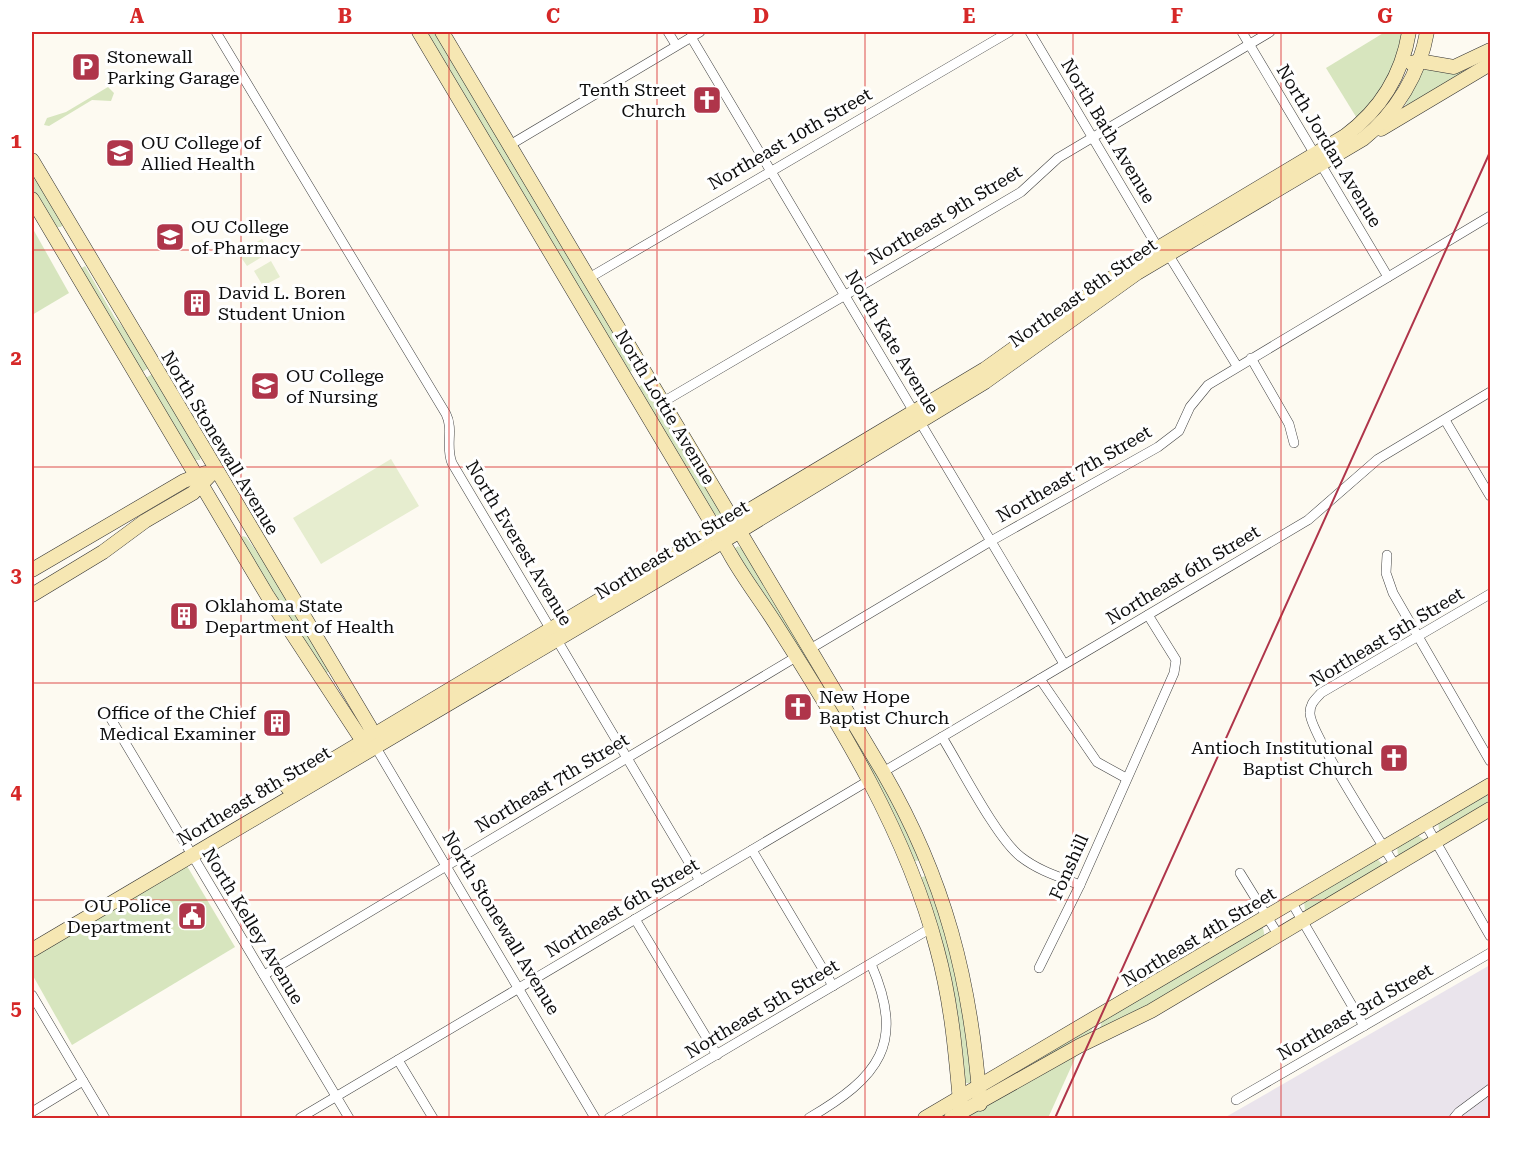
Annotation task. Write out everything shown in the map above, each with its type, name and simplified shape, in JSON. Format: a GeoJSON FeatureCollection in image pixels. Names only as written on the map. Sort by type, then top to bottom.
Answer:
{"type":"FeatureCollection","features":[{"type":"Feature","properties":{"kind":"main road","name":"North Lottie Avenue"},"geometry":{"type":"LineString","coordinates":[[419,32],[720,535],[796,657],[868,781],[905,858],[931,928],[950,1001],[960,1098],[956,1116]]}},
{"type":"Feature","properties":{"kind":"main road","name":"North Lottie Avenue"},"geometry":{"type":"LineString","coordinates":[[442,32],[883,772],[919,840],[944,903],[962,967],[975,1051],[980,1104]]}},
{"type":"Feature","properties":{"kind":"main road"},"geometry":{"type":"LineString","coordinates":[[1318,160],[1367,118],[1387,93],[1399,69],[1409,32]]}},
{"type":"Feature","properties":{"kind":"main road"},"geometry":{"type":"LineString","coordinates":[[1363,139],[1392,111],[1419,61],[1427,32]]}},
{"type":"Feature","properties":{"kind":"main road"},"geometry":{"type":"LineString","coordinates":[[1399,69],[1419,61],[1454,67],[1491,50]]}},
{"type":"Feature","properties":{"kind":"main road"},"geometry":{"type":"LineString","coordinates":[[1318,160],[1363,139],[1491,64]]}},
{"type":"Feature","properties":{"kind":"main road","name":"North Stonewall Avenue"},"geometry":{"type":"LineString","coordinates":[[32,160],[370,727],[371,740],[358,734],[267,595],[32,199]]}},
{"type":"Feature","properties":{"kind":"main road","name":"Northeast 8th Street"},"geometry":{"type":"LineString","coordinates":[[32,940],[189,850],[918,416],[1011,353],[1097,287],[1318,160]]}},
{"type":"Feature","properties":{"kind":"main road"},"geometry":{"type":"LineString","coordinates":[[32,570],[184,481],[199,480],[215,470]]}},
{"type":"Feature","properties":{"kind":"main road"},"geometry":{"type":"LineString","coordinates":[[32,595],[103,552],[145,521],[193,493],[199,480]]}},
{"type":"Feature","properties":{"kind":"main road","name":"Northeast 4th Street"},"geometry":{"type":"LineString","coordinates":[[925,1119],[1491,785]]}},
{"type":"Feature","properties":{"kind":"main road"},"geometry":{"type":"LineString","coordinates":[[956,1116],[1079,1046],[1151,1011],[1491,809]]}},
{"type":"Feature","properties":{"kind":"main road","name":"Northeast 8th Street"},"geometry":{"type":"LineString","coordinates":[[32,950],[189,850]]}},
{"type":"Feature","properties":{"kind":"main road"},"geometry":{"type":"LineString","coordinates":[[975,1051],[986,1066],[992,1070],[1009,1069]]}},
{"type":"Feature","properties":{"kind":"street","name":"North Everest Avenue"},"geometry":{"type":"LineString","coordinates":[[216,32],[446,414],[450,426],[448,449],[452,463],[700,880]]}},
{"type":"Feature","properties":{"kind":"street"},"geometry":{"type":"LineString","coordinates":[[668,32],[676,45]]}},
{"type":"Feature","properties":{"kind":"street"},"geometry":{"type":"LineString","coordinates":[[510,145],[700,32]]}},
{"type":"Feature","properties":{"kind":"street","name":"Northeast 10th Street"},"geometry":{"type":"LineString","coordinates":[[590,278],[1010,32]]}},
{"type":"Feature","properties":{"kind":"street","name":"North Bath Avenue"},"geometry":{"type":"LineString","coordinates":[[1030,32],[1163,251],[1237,366]]}},
{"type":"Feature","properties":{"kind":"street","name":"North Jordan Avenue"},"geometry":{"type":"LineString","coordinates":[[1242,32],[1388,277]]}},
{"type":"Feature","properties":{"kind":"street","name":"Northeast 9th Street"},"geometry":{"type":"LineString","coordinates":[[663,402],[1021,192],[1058,158],[1095,139],[1270,32]]}},
{"type":"Feature","properties":{"kind":"street","name":"North Kate Avenue"},"geometry":{"type":"LineString","coordinates":[[691,37],[1064,664]]}},
{"type":"Feature","properties":{"kind":"street"},"geometry":{"type":"LineString","coordinates":[[1488,217],[1491,228]]}},
{"type":"Feature","properties":{"kind":"street","name":"Northeast 7th Street"},"geometry":{"type":"LineString","coordinates":[[810,649],[991,541],[1158,447],[1179,431],[1199,393],[1237,366],[1488,217]]}},
{"type":"Feature","properties":{"kind":"street"},"geometry":{"type":"LineString","coordinates":[[1251,358],[1289,424],[1294,443]]}},
{"type":"Feature","properties":{"kind":"street","name":"Northeast 6th Street"},"geometry":{"type":"LineString","coordinates":[[883,772],[1308,520],[1378,459],[1491,392]]}},
{"type":"Feature","properties":{"kind":"street"},"geometry":{"type":"LineString","coordinates":[[1445,420],[1491,496]]}},
{"type":"Feature","properties":{"kind":"street"},"geometry":{"type":"LineString","coordinates":[[1387,555],[1386,573],[1393,593],[1491,761]]}},
{"type":"Feature","properties":{"kind":"street","name":"Northeast 5th Street"},"geometry":{"type":"LineString","coordinates":[[1384,848],[1324,747],[1309,715],[1311,703],[1321,693],[1491,594]]}},
{"type":"Feature","properties":{"kind":"street"},"geometry":{"type":"LineString","coordinates":[[1040,680],[1097,762],[1126,778],[1174,673],[1176,660],[1148,615]]}},
{"type":"Feature","properties":{"kind":"street","name":"Northeast 7th Street"},"geometry":{"type":"LineString","coordinates":[[264,975],[796,657]]}},
{"type":"Feature","properties":{"kind":"street","name":"North Kelley Avenue"},"geometry":{"type":"LineString","coordinates":[[111,719],[349,1119]]}},
{"type":"Feature","properties":{"kind":"street"},"geometry":{"type":"LineString","coordinates":[[942,737],[1004,838],[1020,856],[1038,868],[1080,885]]}},
{"type":"Feature","properties":{"kind":"street","name":"North Stonewall Avenue"},"geometry":{"type":"LineString","coordinates":[[371,740],[595,1119]]}},
{"type":"Feature","properties":{"kind":"street","name":"Fonshill"},"geometry":{"type":"LineString","coordinates":[[1039,968],[1080,885],[1126,778]]}},
{"type":"Feature","properties":{"kind":"street","name":"Northeast 6th Street"},"geometry":{"type":"LineString","coordinates":[[300,1119],[868,781]]}},
{"type":"Feature","properties":{"kind":"street"},"geometry":{"type":"LineString","coordinates":[[1425,824],[1491,936]]}},
{"type":"Feature","properties":{"kind":"street"},"geometry":{"type":"LineString","coordinates":[[1384,848],[1396,867]]}},
{"type":"Feature","properties":{"kind":"street"},"geometry":{"type":"LineString","coordinates":[[752,850],[833,986]]}},
{"type":"Feature","properties":{"kind":"street"},"geometry":{"type":"LineString","coordinates":[[1240,873],[1279,936]]}},
{"type":"Feature","properties":{"kind":"street"},"geometry":{"type":"LineString","coordinates":[[1292,903],[1364,1026]]}},
{"type":"Feature","properties":{"kind":"street"},"geometry":{"type":"LineString","coordinates":[[635,919],[717,1055]]}},
{"type":"Feature","properties":{"kind":"street","name":"Northeast 5th Street"},"geometry":{"type":"LineString","coordinates":[[609,1119],[931,928]]}},
{"type":"Feature","properties":{"kind":"street","name":"Northeast 3rd Street"},"geometry":{"type":"LineString","coordinates":[[1236,1100],[1491,952]]}},
{"type":"Feature","properties":{"kind":"street"},"geometry":{"type":"LineString","coordinates":[[809,1119],[852,1092],[868,1075],[881,1052],[887,1024],[887,1010],[881,987],[871,964]]}},
{"type":"Feature","properties":{"kind":"street"},"geometry":{"type":"LineString","coordinates":[[32,995],[105,1119]]}},
{"type":"Feature","properties":{"kind":"street"},"geometry":{"type":"LineString","coordinates":[[398,1060],[433,1119]]}},
{"type":"Feature","properties":{"kind":"street"},"geometry":{"type":"LineString","coordinates":[[32,1112],[82,1081]]}},
{"type":"Feature","properties":{"kind":"street"},"geometry":{"type":"LineString","coordinates":[[1454,1119],[1459,1112],[1491,1089]]}},
{"type":"Feature","properties":{"kind":"shaded area"},"geometry":{"type":"Polygon","coordinates":[[[1490,965],[1490,1118],[1224,1118],[1490,965]]]}},
{"type":"Feature","properties":{"kind":"green space"},"geometry":{"type":"Polygon","coordinates":[[[422,32],[438,32],[635,368],[630,372],[422,32]]]}},
{"type":"Feature","properties":{"kind":"green space"},"geometry":{"type":"Polygon","coordinates":[[[1385,32],[1404,32],[1387,79],[1358,120],[1326,68],[1385,32]]]}},
{"type":"Feature","properties":{"kind":"green space"},"geometry":{"type":"Polygon","coordinates":[[[1423,70],[1453,73],[1463,71],[1465,74],[1404,108],[1423,70]]]}},
{"type":"Feature","properties":{"kind":"green space"},"geometry":{"type":"Polygon","coordinates":[[[108,87],[114,93],[111,101],[92,100],[49,126],[44,125],[47,118],[66,112],[108,87]]]}},
{"type":"Feature","properties":{"kind":"green space"},"geometry":{"type":"Polygon","coordinates":[[[32,169],[63,224],[61,227],[55,227],[32,188],[32,169]]]}},
{"type":"Feature","properties":{"kind":"green space"},"geometry":{"type":"Polygon","coordinates":[[[33,229],[69,293],[32,315],[32,231],[33,229]]]}},
{"type":"Feature","properties":{"kind":"green space"},"geometry":{"type":"Polygon","coordinates":[[[262,239],[270,252],[247,266],[238,253],[262,239]]]}},
{"type":"Feature","properties":{"kind":"green space"},"geometry":{"type":"Polygon","coordinates":[[[271,261],[280,277],[263,286],[254,271],[271,261]]]}},
{"type":"Feature","properties":{"kind":"green space"},"geometry":{"type":"Polygon","coordinates":[[[85,266],[115,318],[134,340],[150,367],[141,373],[80,269],[85,266]]]}},
{"type":"Feature","properties":{"kind":"green space"},"geometry":{"type":"Polygon","coordinates":[[[154,373],[201,455],[200,460],[195,460],[144,379],[154,373]]]}},
{"type":"Feature","properties":{"kind":"green space"},"geometry":{"type":"Polygon","coordinates":[[[644,383],[723,513],[718,516],[714,514],[676,450],[658,427],[639,393],[639,387],[644,383]]]}},
{"type":"Feature","properties":{"kind":"green space"},"geometry":{"type":"Polygon","coordinates":[[[391,459],[419,506],[321,564],[293,518],[391,459]]]}},
{"type":"Feature","properties":{"kind":"green space"},"geometry":{"type":"Polygon","coordinates":[[[242,536],[246,537],[276,578],[330,671],[326,673],[321,671],[241,540],[242,536]]]}},
{"type":"Feature","properties":{"kind":"green space"},"geometry":{"type":"Polygon","coordinates":[[[738,546],[878,767],[921,860],[915,861],[909,858],[734,549],[738,546]]]}},
{"type":"Feature","properties":{"kind":"green space"},"geometry":{"type":"Polygon","coordinates":[[[1490,791],[1490,805],[1445,832],[1439,830],[1438,822],[1490,791]]]}},
{"type":"Feature","properties":{"kind":"green space"},"geometry":{"type":"Polygon","coordinates":[[[1417,835],[1426,841],[1403,856],[1398,855],[1397,847],[1417,835]]]}},
{"type":"Feature","properties":{"kind":"green space"},"geometry":{"type":"Polygon","coordinates":[[[1377,859],[1384,866],[1310,912],[1305,910],[1304,902],[1377,859]]]}},
{"type":"Feature","properties":{"kind":"green space"},"geometry":{"type":"Polygon","coordinates":[[[187,866],[235,947],[72,1045],[32,974],[32,956],[187,866]]]}},
{"type":"Feature","properties":{"kind":"green space"},"geometry":{"type":"Polygon","coordinates":[[[928,875],[948,921],[974,1081],[971,1083],[966,1083],[964,1079],[956,1004],[921,886],[922,877],[928,875]]]}},
{"type":"Feature","properties":{"kind":"green space"},"geometry":{"type":"Polygon","coordinates":[[[1258,928],[1263,928],[1265,938],[1156,1003],[1099,1032],[1102,1021],[1258,928]]]}},
{"type":"Feature","properties":{"kind":"green space"},"geometry":{"type":"Polygon","coordinates":[[[1093,1027],[1089,1036],[990,1093],[984,1092],[1093,1027]]]}},
{"type":"Feature","properties":{"kind":"green space"},"geometry":{"type":"Polygon","coordinates":[[[1077,1054],[1048,1118],[965,1118],[1077,1054]]]}},
{"type":"Feature","properties":{"kind":"railway"},"geometry":{"type":"LineString","coordinates":[[1055,1118],[1490,152]]}},
{"type":"Feature","properties":{"kind":"place","name":"Stonewall Parking Garage"},"geometry":{"type":"Point","coordinates":[86,67]}},
{"type":"Feature","properties":{"kind":"place","name":"Tenth Street Church"},"geometry":{"type":"Point","coordinates":[707,100]}},
{"type":"Feature","properties":{"kind":"place","name":"OU College of Allied Health"},"geometry":{"type":"Point","coordinates":[120,153]}},
{"type":"Feature","properties":{"kind":"place","name":"OU College of Pharmacy"},"geometry":{"type":"Point","coordinates":[170,237]}},
{"type":"Feature","properties":{"kind":"place","name":"David L. Boren Student Union"},"geometry":{"type":"Point","coordinates":[197,303]}},
{"type":"Feature","properties":{"kind":"place","name":"OU College of Nursing"},"geometry":{"type":"Point","coordinates":[265,386]}},
{"type":"Feature","properties":{"kind":"place","name":"Oklahoma State Department of Health"},"geometry":{"type":"Point","coordinates":[184,616]}},
{"type":"Feature","properties":{"kind":"place","name":"New Hope Baptist Church"},"geometry":{"type":"Point","coordinates":[798,707]}},
{"type":"Feature","properties":{"kind":"place","name":"Office of the Chief Medical Examiner"},"geometry":{"type":"Point","coordinates":[277,723]}},
{"type":"Feature","properties":{"kind":"place","name":"Antioch Institutional Baptist Church"},"geometry":{"type":"Point","coordinates":[1394,758]}},
{"type":"Feature","properties":{"kind":"place","name":"OU Police Department"},"geometry":{"type":"Point","coordinates":[192,916]}}]}
